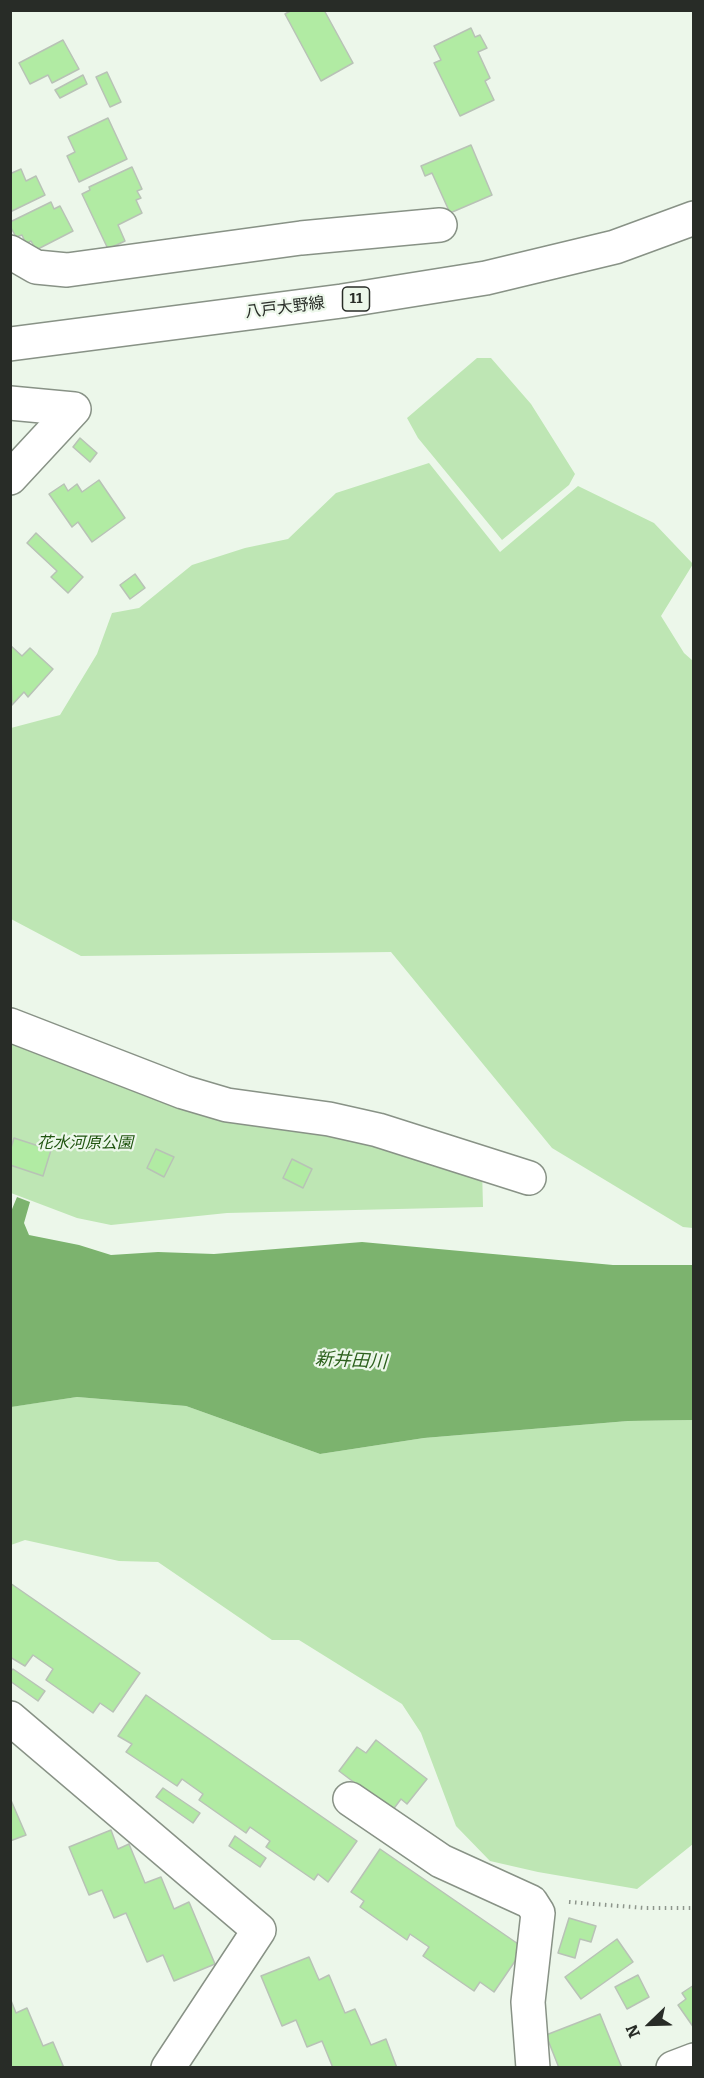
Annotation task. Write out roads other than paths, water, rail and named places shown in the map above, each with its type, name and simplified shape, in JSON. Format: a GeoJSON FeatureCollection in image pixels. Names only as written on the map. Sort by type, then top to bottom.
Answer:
{"type":"FeatureCollection","features":[{"type":"Feature","properties":{"kind":"street","name":"八戸大野線"},"geometry":{"type":"LineString","coordinates":[[10,344],[342,301],[486,278],[615,247],[693,218]]}},
{"type":"Feature","properties":{"kind":"street"},"geometry":{"type":"LineString","coordinates":[[10,252],[36,267],[67,270],[302,238],[440,225]]}},
{"type":"Feature","properties":{"kind":"street"},"geometry":{"type":"LineString","coordinates":[[10,403],[74,409],[10,478]]}},
{"type":"Feature","properties":{"kind":"street"},"geometry":{"type":"LineString","coordinates":[[10,1024],[172,1088],[226,1105],[329,1119],[378,1130],[529,1178]]}},
{"type":"Feature","properties":{"kind":"street"},"geometry":{"type":"LineString","coordinates":[[10,1718],[259,1930],[168,2067]]}},
{"type":"Feature","properties":{"kind":"street"},"geometry":{"type":"LineString","coordinates":[[350,1799],[441,1861],[531,1902],[538,1913],[528,2002],[533,2067]]}},
{"type":"Feature","properties":{"kind":"street"},"geometry":{"type":"LineString","coordinates":[[674,2067],[693,2060]]}},
{"type":"Feature","properties":{"kind":"water","name":"新井田川"},"geometry":{"type":"Polygon","coordinates":[[[17,1197],[30,1202],[24,1223],[29,1235],[79,1245],[111,1255],[158,1252],[214,1254],[362,1242],[613,1265],[693,1265],[693,1420],[628,1421],[424,1438],[320,1454],[186,1406],[77,1397],[11,1407],[10,1214],[17,1197]]]}},
{"type":"Feature","properties":{"kind":"park label","name":"花水河原公園"},"geometry":{"type":"Point","coordinates":[85,1144]}}]}
